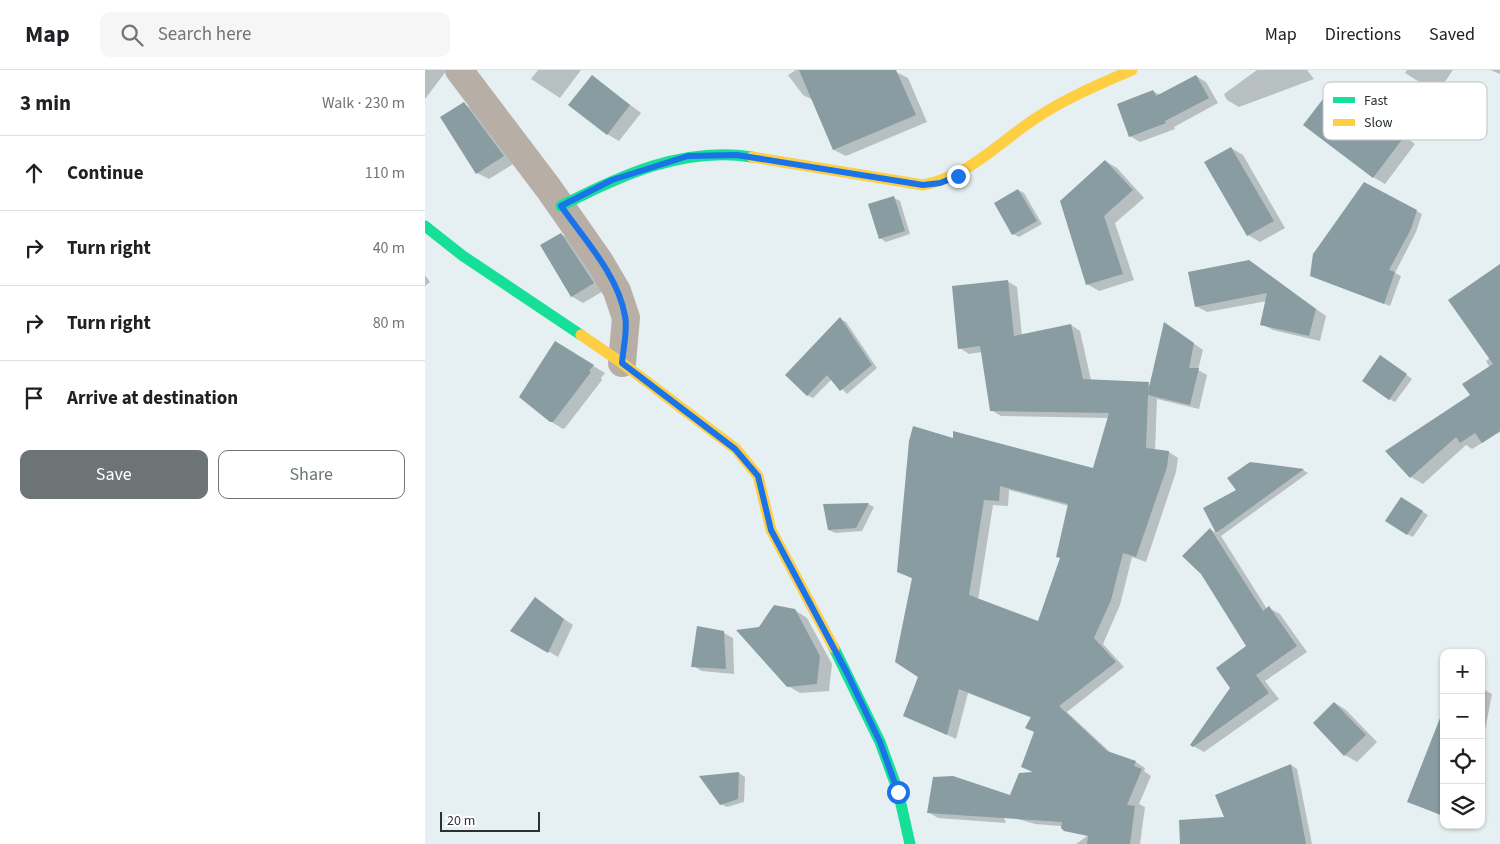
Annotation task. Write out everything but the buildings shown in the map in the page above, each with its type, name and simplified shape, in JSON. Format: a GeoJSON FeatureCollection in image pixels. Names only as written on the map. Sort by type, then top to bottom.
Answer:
{"type":"FeatureCollection","features":[{"type":"Feature","properties":{"kind":"street"},"geometry":{"type":"LineString","coordinates":[[459,70],[561,206],[617,290],[625,318],[622,363]]}},
{"type":"Feature","properties":{"kind":"street"},"geometry":{"type":"LineString","coordinates":[[561,206],[612,180],[688,156],[737,155],[923,185],[940,183],[958,176],[1037,117],[1132,70]]}},
{"type":"Feature","properties":{"kind":"street"},"geometry":{"type":"LineString","coordinates":[[425,226],[463,256],[622,363],[735,449],[758,476],[771,530],[847,673],[880,742],[898,792],[910,844]]}},
{"type":"Feature","properties":{"kind":"traffic: fast"},"geometry":{"type":"LineString","coordinates":[[561,206],[630,174],[678,159],[727,155],[752,157]]}},
{"type":"Feature","properties":{"kind":"traffic: fast"},"geometry":{"type":"LineString","coordinates":[[425,226],[463,256],[581,335]]}},
{"type":"Feature","properties":{"kind":"traffic: fast"},"geometry":{"type":"LineString","coordinates":[[834,648],[880,742],[898,791],[910,844]]}},
{"type":"Feature","properties":{"kind":"traffic: slow"},"geometry":{"type":"LineString","coordinates":[[752,157],[923,185],[940,181],[955,174],[983,157],[1047,111],[1132,70]]}},
{"type":"Feature","properties":{"kind":"traffic: slow"},"geometry":{"type":"LineString","coordinates":[[581,335],[622,363],[736,449],[758,476],[771,530],[834,648]]}},
{"type":"Feature","properties":{"kind":"route"},"geometry":{"type":"LineString","coordinates":[[898,792],[880,742],[847,673],[771,530],[758,476],[750,464],[735,449],[622,363],[625,318],[617,290],[561,206],[612,180],[688,156],[737,155],[923,185],[940,183],[958,176]]}}]}
